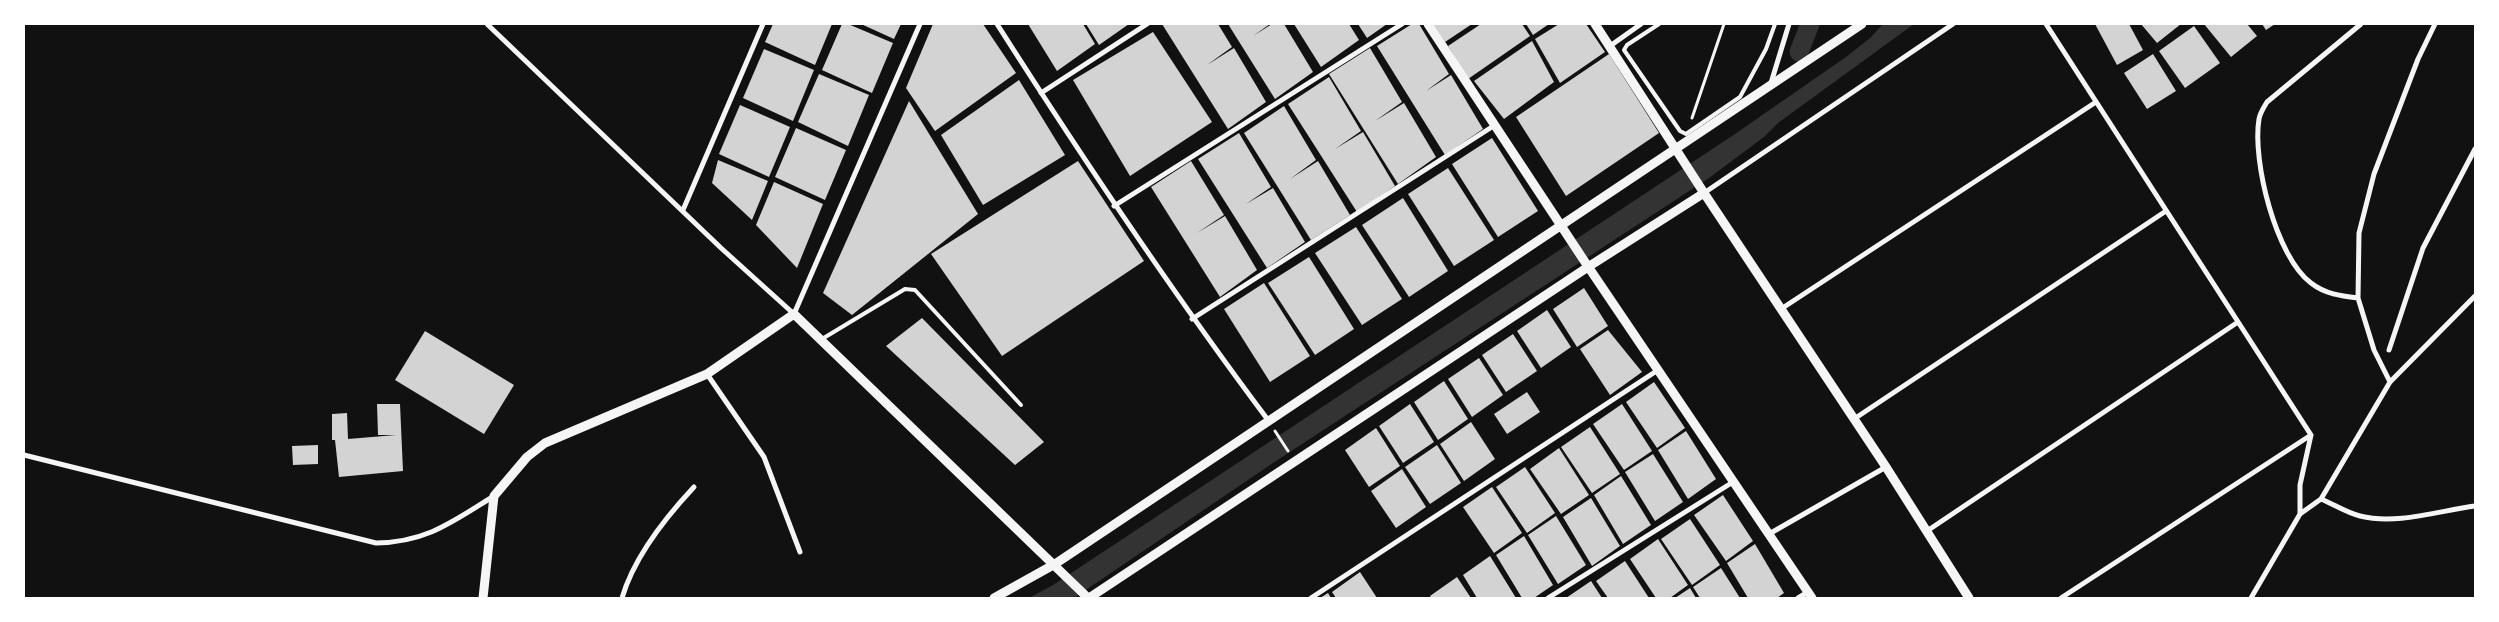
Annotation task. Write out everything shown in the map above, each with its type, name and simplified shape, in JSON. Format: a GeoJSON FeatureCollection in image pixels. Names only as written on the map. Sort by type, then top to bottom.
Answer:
{"type":"FeatureCollection","features":[{"type":"Feature","properties":{"kind":"street"},"geometry":{"type":"LineString","coordinates":[[487,24],[721,248],[822,339],[1087,597],[1587,264],[1953,24]]}},
{"type":"Feature","properties":{"kind":"street"},"geometry":{"type":"LineString","coordinates":[[683,210],[763,24]]}},
{"type":"Feature","properties":{"kind":"street"},"geometry":{"type":"LineString","coordinates":[[24,454],[376,543],[400,543],[425,536],[450,524],[494,496],[528,457],[545,443],[707,374],[794,314],[920,24]]}},
{"type":"Feature","properties":{"kind":"street"},"geometry":{"type":"LineString","coordinates":[[997,24],[1114,206],[1192,319],[1268,420]]}},
{"type":"Feature","properties":{"kind":"street"},"geometry":{"type":"LineString","coordinates":[[1041,93],[1147,24]]}},
{"type":"Feature","properties":{"kind":"street"},"geometry":{"type":"LineString","coordinates":[[1114,206],[1402,24]]}},
{"type":"Feature","properties":{"kind":"street"},"geometry":{"type":"LineString","coordinates":[[1428,24],[1570,240],[1810,595],[1798,598]]}},
{"type":"Feature","properties":{"kind":"street"},"geometry":{"type":"LineString","coordinates":[[1595,24],[1702,190],[1886,467],[1969,598]]}},
{"type":"Feature","properties":{"kind":"street"},"geometry":{"type":"LineString","coordinates":[[1610,46],[1641,24]]}},
{"type":"Feature","properties":{"kind":"street"},"geometry":{"type":"LineString","coordinates":[[1770,87],[1784,48],[1789,24]]}},
{"type":"Feature","properties":{"kind":"street"},"geometry":{"type":"LineString","coordinates":[[994,598],[1055,564],[1862,24]]}},
{"type":"Feature","properties":{"kind":"street"},"geometry":{"type":"LineString","coordinates":[[2046,24],[2311,435],[2300,485],[2300,514]]}},
{"type":"Feature","properties":{"kind":"street"},"geometry":{"type":"LineString","coordinates":[[2358,298],[2331,294],[2310,283],[2294,263],[2280,236],[2262,181],[2259,118],[2267,102],[2361,24]]}},
{"type":"Feature","properties":{"kind":"street"},"geometry":{"type":"LineString","coordinates":[[2390,382],[2374,350],[2358,298],[2359,233],[2374,174],[2418,59],[2435,24]]}},
{"type":"Feature","properties":{"kind":"street"},"geometry":{"type":"LineString","coordinates":[[1781,308],[2096,102]]}},
{"type":"Feature","properties":{"kind":"street"},"geometry":{"type":"LineString","coordinates":[[1192,319],[1495,125]]}},
{"type":"Feature","properties":{"kind":"street"},"geometry":{"type":"LineString","coordinates":[[2388,350],[2423,248],[2475,150]]}},
{"type":"Feature","properties":{"kind":"street"},"geometry":{"type":"LineString","coordinates":[[1854,419],[2166,210]]}},
{"type":"Feature","properties":{"kind":"street"},"geometry":{"type":"LineString","coordinates":[[2251,598],[2300,514],[2321,499],[2390,382],[2475,296]]}},
{"type":"Feature","properties":{"kind":"street"},"geometry":{"type":"LineString","coordinates":[[1927,531],[2238,322]]}},
{"type":"Feature","properties":{"kind":"street"},"geometry":{"type":"LineString","coordinates":[[1311,598],[1658,370]]}},
{"type":"Feature","properties":{"kind":"street"},"geometry":{"type":"LineString","coordinates":[[707,374],[764,457],[800,552]]}},
{"type":"Feature","properties":{"kind":"street"},"geometry":{"type":"LineString","coordinates":[[2061,598],[2311,435]]}},
{"type":"Feature","properties":{"kind":"street"},"geometry":{"type":"LineString","coordinates":[[1769,534],[1886,467]]}},
{"type":"Feature","properties":{"kind":"street"},"geometry":{"type":"LineString","coordinates":[[1548,598],[1733,482]]}},
{"type":"Feature","properties":{"kind":"street"},"geometry":{"type":"LineString","coordinates":[[622,598],[633,570],[669,515],[694,487]]}},
{"type":"Feature","properties":{"kind":"street"},"geometry":{"type":"LineString","coordinates":[[483,598],[494,496]]}},
{"type":"Feature","properties":{"kind":"street"},"geometry":{"type":"LineString","coordinates":[[2321,499],[2359,516],[2380,519],[2396,519],[2475,506]]}},
{"type":"Feature","properties":{"kind":"lane"},"geometry":{"type":"LineString","coordinates":[[1659,24],[1628,45],[1624,50],[1680,132],[1686,134],[1740,97],[1766,49],[1775,24]]}},
{"type":"Feature","properties":{"kind":"lane"},"geometry":{"type":"LineString","coordinates":[[822,339],[906,289],[911,288],[915,290],[1021,405]]}},
{"type":"Feature","properties":{"kind":"path"},"geometry":{"type":"LineString","coordinates":[[1686,134],[1724,24]]}},
{"type":"Feature","properties":{"kind":"path"},"geometry":{"type":"LineString","coordinates":[[1277,434],[1290,455]]}},
{"type":"Feature","properties":{"kind":"shaded area"},"geometry":{"type":"Polygon","coordinates":[[[1883,24],[1914,24],[1778,123],[1764,137],[1709,178],[1273,463],[1074,598],[1029,598],[1053,585],[1732,136],[1846,57],[1870,38],[1883,24]]]}},
{"type":"Feature","properties":{"kind":"building"},"geometry":{"type":"Polygon","coordinates":[[[773,24],[832,24],[815,65],[765,42],[773,24]]]}},
{"type":"Feature","properties":{"kind":"building"},"geometry":{"type":"Polygon","coordinates":[[[842,24],[848,24],[893,43],[872,93],[822,70],[842,24]]]}},
{"type":"Feature","properties":{"kind":"building"},"geometry":{"type":"Polygon","coordinates":[[[861,24],[901,24],[894,39],[861,24]]]}},
{"type":"Feature","properties":{"kind":"building"},"geometry":{"type":"Polygon","coordinates":[[[933,24],[983,24],[1016,73],[935,131],[906,88],[933,24]]]}},
{"type":"Feature","properties":{"kind":"building"},"geometry":{"type":"Polygon","coordinates":[[[1028,24],[1083,24],[1095,44],[1057,71],[1028,24]]]}},
{"type":"Feature","properties":{"kind":"building"},"geometry":{"type":"Polygon","coordinates":[[[1086,24],[1129,24],[1099,45],[1086,24]]]}},
{"type":"Feature","properties":{"kind":"building"},"geometry":{"type":"Polygon","coordinates":[[[1162,24],[1218,24],[1232,47],[1207,65],[1234,48],[1266,102],[1228,129],[1162,24]]]}},
{"type":"Feature","properties":{"kind":"building"},"geometry":{"type":"Polygon","coordinates":[[[1228,24],[1270,24],[1253,36],[1272,24],[1284,24],[1313,72],[1275,99],[1228,24]]]}},
{"type":"Feature","properties":{"kind":"building"},"geometry":{"type":"Polygon","coordinates":[[[1294,24],[1349,24],[1359,40],[1321,67],[1294,24]]]}},
{"type":"Feature","properties":{"kind":"building"},"geometry":{"type":"Polygon","coordinates":[[[1358,24],[1387,24],[1367,38],[1358,24]]]}},
{"type":"Feature","properties":{"kind":"building"},"geometry":{"type":"Polygon","coordinates":[[[1412,24],[1419,24],[1449,74],[1426,91],[1451,75],[1483,129],[1445,155],[1377,46],[1412,24]]]}},
{"type":"Feature","properties":{"kind":"building"},"geometry":{"type":"Polygon","coordinates":[[[1433,24],[1472,24],[1445,42],[1433,24]]]}},
{"type":"Feature","properties":{"kind":"building"},"geometry":{"type":"Polygon","coordinates":[[[1481,24],[1522,24],[1530,36],[1468,79],[1448,46],[1481,24]]]}},
{"type":"Feature","properties":{"kind":"building"},"geometry":{"type":"Polygon","coordinates":[[[1526,24],[1549,24],[1533,35],[1526,24]]]}},
{"type":"Feature","properties":{"kind":"building"},"geometry":{"type":"Polygon","coordinates":[[[1559,24],[1586,24],[1605,52],[1560,83],[1535,39],[1559,24]]]}},
{"type":"Feature","properties":{"kind":"building"},"geometry":{"type":"Polygon","coordinates":[[[2095,24],[2129,24],[2143,50],[2117,65],[2095,24]]]}},
{"type":"Feature","properties":{"kind":"building"},"geometry":{"type":"Polygon","coordinates":[[[2141,24],[2181,24],[2157,43],[2141,24]]]}},
{"type":"Feature","properties":{"kind":"building"},"geometry":{"type":"Polygon","coordinates":[[[2204,24],[2247,24],[2257,36],[2231,57],[2204,24]]]}},
{"type":"Feature","properties":{"kind":"building"},"geometry":{"type":"Polygon","coordinates":[[[2262,24],[2275,24],[2266,30],[2262,24]]]}},
{"type":"Feature","properties":{"kind":"building"},"geometry":{"type":"Polygon","coordinates":[[[2194,26],[2220,63],[2185,88],[2159,51],[2194,26]]]}},
{"type":"Feature","properties":{"kind":"building"},"geometry":{"type":"Polygon","coordinates":[[[1153,32],[1212,122],[1130,176],[1073,80],[1153,32]]]}},
{"type":"Feature","properties":{"kind":"building"},"geometry":{"type":"Polygon","coordinates":[[[1532,41],[1554,82],[1504,119],[1474,81],[1532,41]]]}},
{"type":"Feature","properties":{"kind":"building"},"geometry":{"type":"Polygon","coordinates":[[[1370,48],[1402,102],[1375,121],[1404,103],[1436,157],[1398,184],[1329,74],[1370,48]]]}},
{"type":"Feature","properties":{"kind":"building"},"geometry":{"type":"Polygon","coordinates":[[[764,49],[814,70],[793,121],[743,98],[764,49]]]}},
{"type":"Feature","properties":{"kind":"building"},"geometry":{"type":"Polygon","coordinates":[[[1609,54],[1659,133],[1566,196],[1516,117],[1609,54]]]}},
{"type":"Feature","properties":{"kind":"building"},"geometry":{"type":"Polygon","coordinates":[[[2153,54],[2176,91],[2147,109],[2124,73],[2153,54]]]}},
{"type":"Feature","properties":{"kind":"building"},"geometry":{"type":"Polygon","coordinates":[[[819,74],[869,95],[848,146],[798,122],[819,74]]]}},
{"type":"Feature","properties":{"kind":"building"},"geometry":{"type":"Polygon","coordinates":[[[1329,77],[1361,131],[1335,149],[1363,132],[1395,186],[1357,212],[1288,104],[1329,77]]]}},
{"type":"Feature","properties":{"kind":"building"},"geometry":{"type":"Polygon","coordinates":[[[1019,80],[1065,155],[983,205],[941,135],[1019,80]]]}},
{"type":"Feature","properties":{"kind":"building"},"geometry":{"type":"Polygon","coordinates":[[[909,101],[978,214],[852,315],[823,293],[909,101]]]}},
{"type":"Feature","properties":{"kind":"building"},"geometry":{"type":"Polygon","coordinates":[[[740,105],[790,127],[769,177],[719,154],[740,105]]]}},
{"type":"Feature","properties":{"kind":"building"},"geometry":{"type":"Polygon","coordinates":[[[1284,106],[1316,160],[1290,179],[1318,161],[1350,215],[1311,240],[1244,133],[1284,106]]]}},
{"type":"Feature","properties":{"kind":"building"},"geometry":{"type":"Polygon","coordinates":[[[796,128],[846,150],[825,200],[775,177],[796,128]]]}},
{"type":"Feature","properties":{"kind":"building"},"geometry":{"type":"Polygon","coordinates":[[[1239,133],[1271,187],[1246,204],[1273,188],[1305,242],[1267,268],[1198,159],[1239,133]]]}},
{"type":"Feature","properties":{"kind":"building"},"geometry":{"type":"Polygon","coordinates":[[[1492,138],[1538,211],[1498,237],[1452,164],[1492,138]]]}},
{"type":"Feature","properties":{"kind":"building"},"geometry":{"type":"Polygon","coordinates":[[[718,160],[768,181],[752,220],[712,183],[718,160]]]}},
{"type":"Feature","properties":{"kind":"building"},"geometry":{"type":"Polygon","coordinates":[[[1078,161],[1144,261],[1002,356],[931,254],[1078,161]]]}},
{"type":"Feature","properties":{"kind":"building"},"geometry":{"type":"Polygon","coordinates":[[[1191,161],[1224,215],[1197,233],[1225,216],[1257,270],[1220,297],[1151,187],[1191,161]]]}},
{"type":"Feature","properties":{"kind":"building"},"geometry":{"type":"Polygon","coordinates":[[[1448,168],[1494,240],[1454,266],[1408,194],[1448,168]]]}},
{"type":"Feature","properties":{"kind":"building"},"geometry":{"type":"Polygon","coordinates":[[[774,182],[823,204],[797,268],[756,225],[774,182]]]}},
{"type":"Feature","properties":{"kind":"building"},"geometry":{"type":"Polygon","coordinates":[[[1403,198],[1448,271],[1409,297],[1362,225],[1403,198]]]}},
{"type":"Feature","properties":{"kind":"building"},"geometry":{"type":"Polygon","coordinates":[[[1356,227],[1402,299],[1362,325],[1315,253],[1356,227]]]}},
{"type":"Feature","properties":{"kind":"building"},"geometry":{"type":"Polygon","coordinates":[[[1309,257],[1354,329],[1315,355],[1268,283],[1309,257]]]}},
{"type":"Feature","properties":{"kind":"building"},"geometry":{"type":"Polygon","coordinates":[[[1264,283],[1310,356],[1270,382],[1224,309],[1264,283]]]}},
{"type":"Feature","properties":{"kind":"building"},"geometry":{"type":"Polygon","coordinates":[[[1584,288],[1608,326],[1577,347],[1553,309],[1584,288]]]}},
{"type":"Feature","properties":{"kind":"building"},"geometry":{"type":"Polygon","coordinates":[[[1547,310],[1571,347],[1541,368],[1517,331],[1547,310]]]}},
{"type":"Feature","properties":{"kind":"building"},"geometry":{"type":"Polygon","coordinates":[[[922,318],[1044,442],[1015,465],[886,346],[922,318]]]}},
{"type":"Feature","properties":{"kind":"building"},"geometry":{"type":"Polygon","coordinates":[[[1608,330],[1642,372],[1610,395],[1580,349],[1608,330]]]}},
{"type":"Feature","properties":{"kind":"building"},"geometry":{"type":"Polygon","coordinates":[[[425,331],[514,385],[484,434],[395,380],[425,331]]]}},
{"type":"Feature","properties":{"kind":"building"},"geometry":{"type":"Polygon","coordinates":[[[1513,334],[1537,371],[1506,392],[1482,355],[1513,334]]]}},
{"type":"Feature","properties":{"kind":"building"},"geometry":{"type":"Polygon","coordinates":[[[1479,358],[1503,395],[1472,417],[1448,379],[1479,358]]]}},
{"type":"Feature","properties":{"kind":"building"},"geometry":{"type":"Polygon","coordinates":[[[1444,381],[1468,419],[1438,440],[1414,402],[1444,381]]]}},
{"type":"Feature","properties":{"kind":"building"},"geometry":{"type":"Polygon","coordinates":[[[1654,382],[1685,428],[1657,448],[1626,402],[1654,382]]]}},
{"type":"Feature","properties":{"kind":"building"},"geometry":{"type":"Polygon","coordinates":[[[1527,392],[1540,412],[1507,434],[1494,414],[1527,392]]]}},
{"type":"Feature","properties":{"kind":"building"},"geometry":{"type":"Polygon","coordinates":[[[377,404],[400,404],[403,471],[339,477],[335,440],[332,440],[332,414],[347,413],[348,439],[396,435],[378,435],[377,404]]]}},
{"type":"Feature","properties":{"kind":"building"},"geometry":{"type":"Polygon","coordinates":[[[1410,404],[1434,442],[1403,463],[1379,426],[1410,404]]]}},
{"type":"Feature","properties":{"kind":"building"},"geometry":{"type":"Polygon","coordinates":[[[1622,404],[1652,451],[1624,470],[1593,424],[1622,404]]]}},
{"type":"Feature","properties":{"kind":"building"},"geometry":{"type":"Polygon","coordinates":[[[1471,422],[1495,459],[1464,481],[1440,444],[1471,422]]]}},
{"type":"Feature","properties":{"kind":"building"},"geometry":{"type":"Polygon","coordinates":[[[1590,427],[1620,474],[1592,493],[1561,447],[1590,427]]]}},
{"type":"Feature","properties":{"kind":"building"},"geometry":{"type":"Polygon","coordinates":[[[1376,428],[1400,466],[1369,487],[1345,450],[1376,428]]]}},
{"type":"Feature","properties":{"kind":"building"},"geometry":{"type":"Polygon","coordinates":[[[1686,431],[1716,479],[1688,499],[1658,450],[1686,431]]]}},
{"type":"Feature","properties":{"kind":"building"},"geometry":{"type":"Polygon","coordinates":[[[318,445],[318,464],[293,465],[292,446],[318,445]]]}},
{"type":"Feature","properties":{"kind":"building"},"geometry":{"type":"Polygon","coordinates":[[[1437,445],[1461,483],[1430,504],[1405,467],[1437,445]]]}},
{"type":"Feature","properties":{"kind":"building"},"geometry":{"type":"Polygon","coordinates":[[[1559,448],[1589,495],[1561,514],[1530,469],[1559,448]]]}},
{"type":"Feature","properties":{"kind":"building"},"geometry":{"type":"Polygon","coordinates":[[[1653,454],[1683,502],[1655,521],[1625,472],[1653,454]]]}},
{"type":"Feature","properties":{"kind":"building"},"geometry":{"type":"Polygon","coordinates":[[[1525,467],[1555,513],[1527,533],[1496,487],[1525,467]]]}},
{"type":"Feature","properties":{"kind":"building"},"geometry":{"type":"Polygon","coordinates":[[[1402,469],[1426,507],[1396,528],[1371,491],[1402,469]]]}},
{"type":"Feature","properties":{"kind":"building"},"geometry":{"type":"Polygon","coordinates":[[[1621,476],[1651,525],[1623,544],[1594,495],[1621,476]]]}},
{"type":"Feature","properties":{"kind":"building"},"geometry":{"type":"Polygon","coordinates":[[[1492,487],[1522,533],[1494,553],[1463,507],[1492,487]]]}},
{"type":"Feature","properties":{"kind":"building"},"geometry":{"type":"Polygon","coordinates":[[[1723,495],[1753,541],[1726,561],[1694,515],[1723,495]]]}},
{"type":"Feature","properties":{"kind":"building"},"geometry":{"type":"Polygon","coordinates":[[[1591,498],[1620,546],[1592,566],[1563,517],[1591,498]]]}},
{"type":"Feature","properties":{"kind":"building"},"geometry":{"type":"Polygon","coordinates":[[[1556,516],[1586,565],[1558,584],[1528,535],[1556,516]]]}},
{"type":"Feature","properties":{"kind":"building"},"geometry":{"type":"Polygon","coordinates":[[[1690,519],[1720,565],[1692,585],[1661,539],[1690,519]]]}},
{"type":"Feature","properties":{"kind":"building"},"geometry":{"type":"Polygon","coordinates":[[[1524,536],[1553,585],[1534,598],[1522,598],[1496,555],[1524,536]]]}},
{"type":"Feature","properties":{"kind":"building"},"geometry":{"type":"Polygon","coordinates":[[[1658,539],[1688,585],[1670,598],[1656,598],[1630,559],[1658,539]]]}},
{"type":"Feature","properties":{"kind":"building"},"geometry":{"type":"Polygon","coordinates":[[[1755,544],[1784,593],[1777,598],[1748,598],[1727,563],[1755,544]]]}},
{"type":"Feature","properties":{"kind":"building"},"geometry":{"type":"Polygon","coordinates":[[[1490,556],[1516,598],[1477,598],[1463,575],[1490,556]]]}},
{"type":"Feature","properties":{"kind":"building"},"geometry":{"type":"Polygon","coordinates":[[[1625,561],[1649,598],[1608,598],[1596,581],[1625,561]]]}},
{"type":"Feature","properties":{"kind":"building"},"geometry":{"type":"Polygon","coordinates":[[[1721,568],[1740,598],[1700,598],[1693,587],[1721,568]]]}},
{"type":"Feature","properties":{"kind":"building"},"geometry":{"type":"Polygon","coordinates":[[[1360,572],[1377,598],[1336,598],[1332,592],[1360,572]]]}},
{"type":"Feature","properties":{"kind":"building"},"geometry":{"type":"Polygon","coordinates":[[[1457,577],[1471,598],[1431,598],[1430,596],[1457,577]]]}},
{"type":"Feature","properties":{"kind":"building"},"geometry":{"type":"Polygon","coordinates":[[[1591,581],[1602,598],[1566,598],[1591,581]]]}},
{"type":"Feature","properties":{"kind":"building"},"geometry":{"type":"Polygon","coordinates":[[[1690,588],[1696,598],[1675,598],[1690,588]]]}},
{"type":"Feature","properties":{"kind":"building"},"geometry":{"type":"Polygon","coordinates":[[[1328,593],[1331,598],[1320,598],[1328,593]]]}},
{"type":"Feature","properties":{"kind":"waterway"},"geometry":{"type":"LineString","coordinates":[[1799,52],[1810,24]]}}]}
